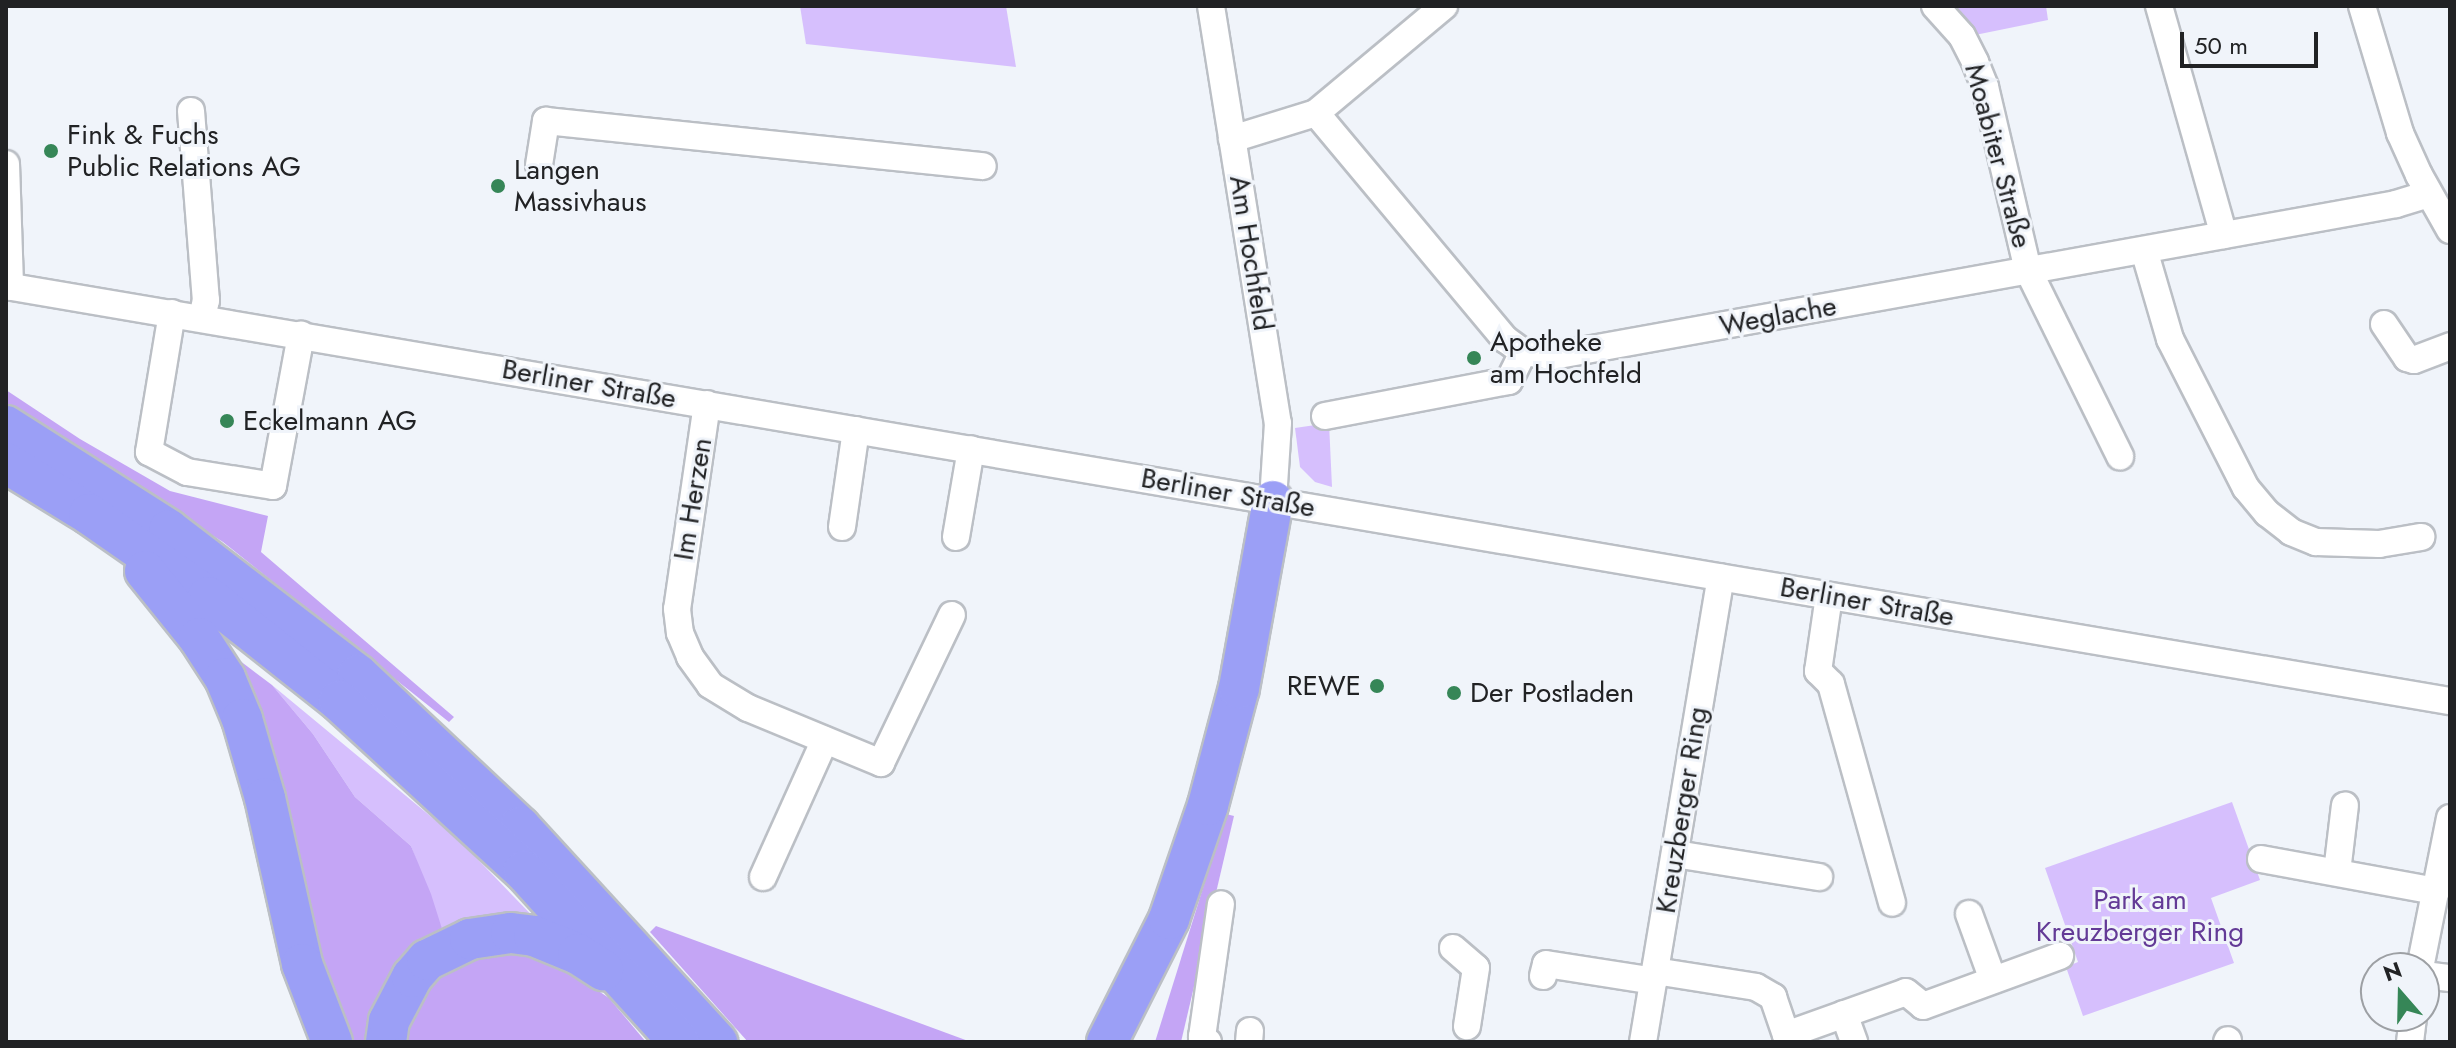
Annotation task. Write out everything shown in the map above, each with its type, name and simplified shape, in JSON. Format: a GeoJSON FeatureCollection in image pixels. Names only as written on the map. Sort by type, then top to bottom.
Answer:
{"type":"FeatureCollection","features":[{"type":"Feature","properties":{"kind":"highway"},"geometry":{"type":"LineString","coordinates":[[6,426],[169,530],[358,675],[531,838],[717,1042]]}},
{"type":"Feature","properties":{"kind":"highway"},"geometry":{"type":"LineString","coordinates":[[6,463],[89,514],[230,614],[403,755],[524,871],[679,1042]]}},
{"type":"Feature","properties":{"kind":"highway"},"geometry":{"type":"LineString","coordinates":[[1140,1042],[1169,919],[1208,805],[1228,733],[1273,501]]}},
{"type":"Feature","properties":{"kind":"highway"},"geometry":{"type":"LineString","coordinates":[[89,514],[175,607],[225,678],[255,757],[302,964],[332,1042]]}},
{"type":"Feature","properties":{"kind":"highway"},"geometry":{"type":"LineString","coordinates":[[1107,1042],[1169,919]]}},
{"type":"Feature","properties":{"kind":"highway"},"geometry":{"type":"LineString","coordinates":[[386,1042],[389,1021],[399,997],[427,960],[448,947],[491,934],[534,936],[559,945],[638,994]]}},
{"type":"Feature","properties":{"kind":"street","name":"Am Hochfeld"},"geometry":{"type":"LineString","coordinates":[[1211,6],[1278,423],[1273,501]]}},
{"type":"Feature","properties":{"kind":"street"},"geometry":{"type":"LineString","coordinates":[[1232,139],[1316,113],[1444,6]]}},
{"type":"Feature","properties":{"kind":"street","name":"Moabiter Straße"},"geometry":{"type":"LineString","coordinates":[[1935,6],[1962,36],[1985,87],[2028,270],[2120,456]]}},
{"type":"Feature","properties":{"kind":"street"},"geometry":{"type":"LineString","coordinates":[[2159,6],[2224,235]]}},
{"type":"Feature","properties":{"kind":"street"},"geometry":{"type":"LineString","coordinates":[[2362,6],[2400,133],[2443,213]]}},
{"type":"Feature","properties":{"kind":"street"},"geometry":{"type":"LineString","coordinates":[[191,111],[206,300],[202,318]]}},
{"type":"Feature","properties":{"kind":"street"},"geometry":{"type":"LineString","coordinates":[[1316,113],[1505,339],[1523,352],[1509,381],[1325,416]]}},
{"type":"Feature","properties":{"kind":"street"},"geometry":{"type":"LineString","coordinates":[[539,165],[546,121],[983,166]]}},
{"type":"Feature","properties":{"kind":"street"},"geometry":{"type":"LineString","coordinates":[[6,164],[8,286]]}},
{"type":"Feature","properties":{"kind":"street","name":"Weglache"},"geometry":{"type":"LineString","coordinates":[[1523,352],[1553,356],[1568,354],[2396,204],[2443,213]]}},
{"type":"Feature","properties":{"kind":"street"},"geometry":{"type":"LineString","coordinates":[[2144,250],[2170,339],[2246,488],[2267,513],[2291,532],[2316,542],[2379,544],[2421,537]]}},
{"type":"Feature","properties":{"kind":"street","name":"Berliner Straße"},"geometry":{"type":"LineString","coordinates":[[8,286],[2450,701]]}},
{"type":"Feature","properties":{"kind":"street"},"geometry":{"type":"LineString","coordinates":[[172,313],[149,452],[187,472],[202,475],[273,486],[301,335]]}},
{"type":"Feature","properties":{"kind":"street"},"geometry":{"type":"LineString","coordinates":[[2384,324],[2407,358],[2414,360],[2450,346]]}},
{"type":"Feature","properties":{"kind":"street","name":"Im Herzen"},"geometry":{"type":"LineString","coordinates":[[707,404],[678,593],[680,633],[690,657],[710,685],[748,708],[881,763],[952,615]]}},
{"type":"Feature","properties":{"kind":"street"},"geometry":{"type":"LineString","coordinates":[[842,527],[856,430]]}},
{"type":"Feature","properties":{"kind":"street"},"geometry":{"type":"LineString","coordinates":[[956,537],[971,449]]}},
{"type":"Feature","properties":{"kind":"street","name":"Kreuzberger Ring"},"geometry":{"type":"LineString","coordinates":[[1643,1042],[1721,577]]}},
{"type":"Feature","properties":{"kind":"street"},"geometry":{"type":"LineString","coordinates":[[1829,596],[1818,671],[1831,684],[1892,903]]}},
{"type":"Feature","properties":{"kind":"street"},"geometry":{"type":"LineString","coordinates":[[763,877],[825,740]]}},
{"type":"Feature","properties":{"kind":"street"},"geometry":{"type":"LineString","coordinates":[[2337,872],[2345,805]]}},
{"type":"Feature","properties":{"kind":"street"},"geometry":{"type":"LineString","coordinates":[[2423,952],[2450,818]]}},
{"type":"Feature","properties":{"kind":"street"},"geometry":{"type":"LineString","coordinates":[[1675,854],[1819,877]]}},
{"type":"Feature","properties":{"kind":"street"},"geometry":{"type":"LineString","coordinates":[[2261,859],[2436,891]]}},
{"type":"Feature","properties":{"kind":"street"},"geometry":{"type":"LineString","coordinates":[[1208,1042],[1202,1037],[1221,904]]}},
{"type":"Feature","properties":{"kind":"street"},"geometry":{"type":"LineString","coordinates":[[1969,914],[1993,980]]}},
{"type":"Feature","properties":{"kind":"street"},"geometry":{"type":"LineString","coordinates":[[1453,948],[1476,968],[1467,1026]]}},
{"type":"Feature","properties":{"kind":"street"},"geometry":{"type":"LineString","coordinates":[[1545,964],[1756,987],[1773,997],[1786,1035],[1906,992],[1923,1006],[2060,956]]}},
{"type":"Feature","properties":{"kind":"street"},"geometry":{"type":"LineString","coordinates":[[1844,1014],[1854,1042]]}},
{"type":"Feature","properties":{"kind":"green space"},"geometry":{"type":"Polygon","coordinates":[[[800,6],[1006,6],[1016,67],[806,44],[800,6]]]}},
{"type":"Feature","properties":{"kind":"green space"},"geometry":{"type":"Polygon","coordinates":[[[1950,6],[2046,6],[2048,20],[1975,35],[1950,6]]]}},
{"type":"Feature","properties":{"kind":"green space"},"geometry":{"type":"Polygon","coordinates":[[[1329,423],[1332,487],[1315,482],[1300,467],[1295,428],[1329,423]]]}},
{"type":"Feature","properties":{"kind":"green space"},"geometry":{"type":"Polygon","coordinates":[[[272,685],[458,839],[546,930],[444,935],[411,846],[355,797],[313,734],[272,685]]]}},
{"type":"Feature","properties":{"kind":"green space","name":"Park am Kreuzberger Ring"},"geometry":{"type":"Polygon","coordinates":[[[2232,802],[2260,880],[2211,898],[2234,963],[2083,1016],[2066,967],[2078,962],[2045,868],[2232,802]]]}},
{"type":"Feature","properties":{"kind":"shaded area"},"geometry":{"type":"Polygon","coordinates":[[[6,390],[80,439],[170,491],[268,516],[261,552],[454,717],[449,722],[223,542],[6,406],[6,390]]]}},
{"type":"Feature","properties":{"kind":"shaded area"},"geometry":{"type":"Polygon","coordinates":[[[235,657],[272,685],[313,734],[355,797],[411,846],[431,894],[444,935],[370,1042],[337,1042],[234,672],[235,657]]]}},
{"type":"Feature","properties":{"kind":"shaded area"},"geometry":{"type":"Polygon","coordinates":[[[1226,814],[1234,816],[1181,1042],[1155,1042],[1226,814]]]}},
{"type":"Feature","properties":{"kind":"shaded area"},"geometry":{"type":"Polygon","coordinates":[[[656,926],[971,1042],[748,1042],[650,932],[656,926]]]}},
{"type":"Feature","properties":{"kind":"shaded area"},"geometry":{"type":"Polygon","coordinates":[[[496,949],[555,962],[609,998],[646,1042],[402,1042],[409,1014],[439,972],[496,949]]]}},
{"type":"Feature","properties":{"kind":"place","name":"Fink & Fuchs Public Relations AG"},"geometry":{"type":"Point","coordinates":[51,151]}},
{"type":"Feature","properties":{"kind":"place","name":"Langen Massivhaus"},"geometry":{"type":"Point","coordinates":[498,186]}},
{"type":"Feature","properties":{"kind":"place","name":"Apotheke am Hochfeld"},"geometry":{"type":"Point","coordinates":[1474,358]}},
{"type":"Feature","properties":{"kind":"place","name":"Eckelmann AG"},"geometry":{"type":"Point","coordinates":[227,421]}},
{"type":"Feature","properties":{"kind":"place","name":"REWE"},"geometry":{"type":"Point","coordinates":[1377,686]}},
{"type":"Feature","properties":{"kind":"place","name":"Der Postladen"},"geometry":{"type":"Point","coordinates":[1454,693]}}]}
